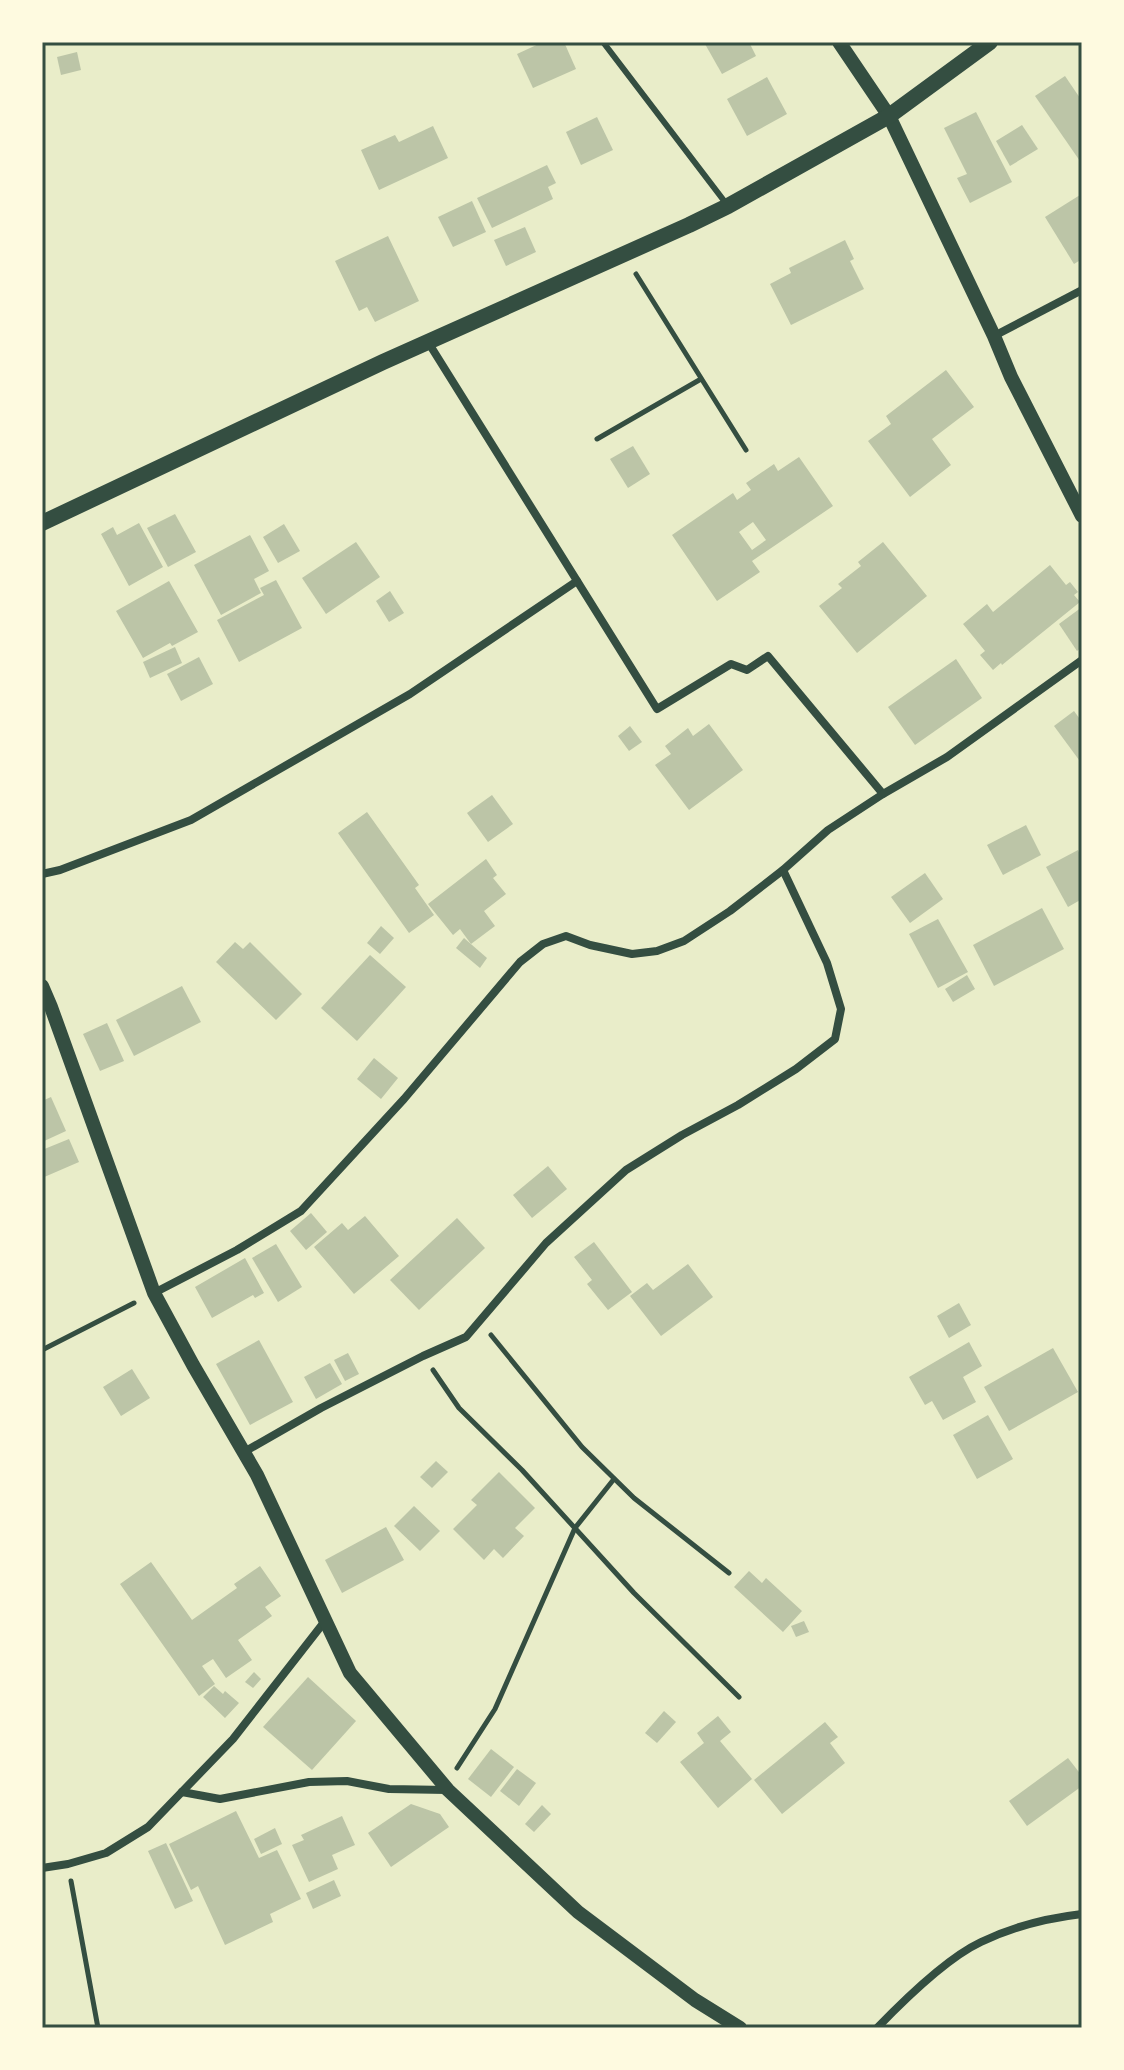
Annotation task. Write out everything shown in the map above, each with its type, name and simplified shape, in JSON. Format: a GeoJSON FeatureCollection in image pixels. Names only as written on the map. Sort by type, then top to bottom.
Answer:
{"type":"FeatureCollection","features":[{"type":"Feature","properties":{"kind":"main road"},"geometry":{"type":"LineString","coordinates":[[42,523],[728,206],[889,116],[990,42]]}},
{"type":"Feature","properties":{"kind":"street"},"geometry":{"type":"LineString","coordinates":[[839,42],[889,116],[1011,377],[1082,516]]}},
{"type":"Feature","properties":{"kind":"street"},"geometry":{"type":"LineString","coordinates":[[994,336],[1082,290]]}},
{"type":"Feature","properties":{"kind":"street"},"geometry":{"type":"LineString","coordinates":[[428,342],[657,709],[731,664],[747,670],[768,656],[883,794]]}},
{"type":"Feature","properties":{"kind":"street"},"geometry":{"type":"LineString","coordinates":[[42,874],[191,820],[410,694],[577,581]]}},
{"type":"Feature","properties":{"kind":"street"},"geometry":{"type":"LineString","coordinates":[[154,1293],[237,1250],[301,1211],[404,1099],[520,962],[543,944],[566,936],[632,954],[657,951],[684,941],[730,911],[828,830],[947,757],[1082,660]]}},
{"type":"Feature","properties":{"kind":"street"},"geometry":{"type":"LineString","coordinates":[[244,1452],[321,1408],[466,1337],[546,1243],[626,1170],[796,1069],[835,1039],[841,1009],[827,963],[783,870]]}},
{"type":"Feature","properties":{"kind":"street"},"geometry":{"type":"LineString","coordinates":[[42,986],[154,1293],[244,1452],[350,1673],[448,1790],[578,1912],[695,2000],[740,2028]]}},
{"type":"Feature","properties":{"kind":"street"},"geometry":{"type":"LineString","coordinates":[[42,1868],[106,1853],[148,1827],[233,1739],[326,1620]]}},
{"type":"Feature","properties":{"kind":"street"},"geometry":{"type":"LineString","coordinates":[[182,1792],[220,1799],[309,1782],[347,1781],[389,1789],[448,1790]]}},
{"type":"Feature","properties":{"kind":"street"},"geometry":{"type":"LineString","coordinates":[[877,2028],[942,1968],[981,1942],[1048,1918],[1082,1914]]}},
{"type":"Feature","properties":{"kind":"lane"},"geometry":{"type":"LineString","coordinates":[[603,42],[728,206]]}},
{"type":"Feature","properties":{"kind":"path"},"geometry":{"type":"LineString","coordinates":[[624,254],[746,450]]}},
{"type":"Feature","properties":{"kind":"path"},"geometry":{"type":"LineString","coordinates":[[597,439],[701,379]]}},
{"type":"Feature","properties":{"kind":"path"},"geometry":{"type":"LineString","coordinates":[[42,1350],[154,1293]]}},
{"type":"Feature","properties":{"kind":"path"},"geometry":{"type":"LineString","coordinates":[[480,1321],[582,1447],[634,1498],[729,1573]]}},
{"type":"Feature","properties":{"kind":"path"},"geometry":{"type":"LineString","coordinates":[[423,1356],[459,1408],[522,1470],[634,1593],[739,1697]]}},
{"type":"Feature","properties":{"kind":"path"},"geometry":{"type":"LineString","coordinates":[[448,1790],[456,1769],[495,1709],[575,1528],[614,1479]]}},
{"type":"Feature","properties":{"kind":"path"},"geometry":{"type":"LineString","coordinates":[[68,1864],[98,2028]]}},
{"type":"Feature","properties":{"kind":"building"},"geometry":{"type":"Polygon","coordinates":[[[543,42],[564,42],[576,69],[533,88],[517,54],[543,42]]]}},
{"type":"Feature","properties":{"kind":"building"},"geometry":{"type":"Polygon","coordinates":[[[749,42],[756,56],[722,74],[705,44],[749,42]]]}},
{"type":"Feature","properties":{"kind":"building"},"geometry":{"type":"Polygon","coordinates":[[[77,52],[81,70],[61,75],[57,57],[77,52]]]}},
{"type":"Feature","properties":{"kind":"building"},"geometry":{"type":"Polygon","coordinates":[[[1065,76],[1082,101],[1082,164],[1035,96],[1065,76]]]}},
{"type":"Feature","properties":{"kind":"building"},"geometry":{"type":"Polygon","coordinates":[[[767,77],[787,114],[747,136],[727,99],[767,77]]]}},
{"type":"Feature","properties":{"kind":"building"},"geometry":{"type":"Polygon","coordinates":[[[976,112],[1012,182],[970,203],[957,178],[967,174],[944,128],[976,112]]]}},
{"type":"Feature","properties":{"kind":"building"},"geometry":{"type":"Polygon","coordinates":[[[597,117],[613,150],[581,165],[566,132],[597,117]]]}},
{"type":"Feature","properties":{"kind":"building"},"geometry":{"type":"Polygon","coordinates":[[[1022,125],[1038,149],[1010,166],[996,141],[1022,125]]]}},
{"type":"Feature","properties":{"kind":"building"},"geometry":{"type":"Polygon","coordinates":[[[433,126],[448,158],[379,190],[361,150],[395,135],[399,142],[433,126]]]}},
{"type":"Feature","properties":{"kind":"building"},"geometry":{"type":"Polygon","coordinates":[[[547,165],[556,183],[548,187],[553,199],[492,228],[477,198],[547,165]]]}},
{"type":"Feature","properties":{"kind":"building"},"geometry":{"type":"Polygon","coordinates":[[[1080,195],[1082,259],[1074,264],[1045,217],[1080,195]]]}},
{"type":"Feature","properties":{"kind":"building"},"geometry":{"type":"Polygon","coordinates":[[[472,201],[486,232],[453,247],[438,217],[472,201]]]}},
{"type":"Feature","properties":{"kind":"building"},"geometry":{"type":"Polygon","coordinates":[[[525,227],[536,252],[506,266],[494,240],[525,227]]]}},
{"type":"Feature","properties":{"kind":"building"},"geometry":{"type":"Polygon","coordinates":[[[388,236],[419,301],[375,322],[367,307],[359,311],[335,261],[388,236]]]}},
{"type":"Feature","properties":{"kind":"building"},"geometry":{"type":"Polygon","coordinates":[[[845,240],[854,259],[850,261],[864,289],[791,325],[770,284],[791,273],[789,268],[845,240]]]}},
{"type":"Feature","properties":{"kind":"building"},"geometry":{"type":"Polygon","coordinates":[[[946,370],[974,407],[932,439],[951,465],[910,497],[868,441],[891,424],[886,416],[946,370]]]}},
{"type":"Feature","properties":{"kind":"building"},"geometry":{"type":"Polygon","coordinates":[[[633,446],[650,474],[628,488],[610,459],[633,446]]]}},
{"type":"Feature","properties":{"kind":"building"},"geometry":{"type":"Polygon","coordinates":[[[799,457],[833,506],[752,561],[760,572],[717,601],[672,535],[733,493],[737,500],[751,490],[746,483],[774,464],[778,471],[799,457]],[[753,522],[739,532],[752,550],[766,540],[753,522]]]}},
{"type":"Feature","properties":{"kind":"building"},"geometry":{"type":"Polygon","coordinates":[[[175,514],[196,552],[168,567],[147,528],[175,514]]]}},
{"type":"Feature","properties":{"kind":"building"},"geometry":{"type":"Polygon","coordinates":[[[139,523],[163,567],[129,586],[101,534],[113,527],[117,535],[139,523]]]}},
{"type":"Feature","properties":{"kind":"building"},"geometry":{"type":"Polygon","coordinates":[[[284,524],[300,551],[278,563],[263,537],[284,524]]]}},
{"type":"Feature","properties":{"kind":"building"},"geometry":{"type":"Polygon","coordinates":[[[250,535],[269,571],[254,579],[261,593],[221,615],[194,565],[250,535]]]}},
{"type":"Feature","properties":{"kind":"building"},"geometry":{"type":"Polygon","coordinates":[[[356,542],[380,577],[326,614],[302,578],[356,542]]]}},
{"type":"Feature","properties":{"kind":"building"},"geometry":{"type":"Polygon","coordinates":[[[883,542],[927,596],[857,653],[819,606],[842,588],[838,584],[861,566],[858,562],[883,542]]]}},
{"type":"Feature","properties":{"kind":"building"},"geometry":{"type":"Polygon","coordinates":[[[1050,565],[1066,585],[1070,582],[1078,592],[1074,595],[1080,602],[993,670],[980,655],[985,651],[963,624],[987,604],[993,612],[1050,565]]]}},
{"type":"Feature","properties":{"kind":"building"},"geometry":{"type":"Polygon","coordinates":[[[276,580],[302,628],[239,662],[217,620],[264,595],[260,588],[276,580]]]}},
{"type":"Feature","properties":{"kind":"building"},"geometry":{"type":"Polygon","coordinates":[[[169,581],[198,632],[143,658],[116,611],[169,581]]]}},
{"type":"Feature","properties":{"kind":"building"},"geometry":{"type":"Polygon","coordinates":[[[390,591],[404,613],[389,622],[376,601],[390,591]]]}},
{"type":"Feature","properties":{"kind":"building"},"geometry":{"type":"Polygon","coordinates":[[[1082,607],[1082,647],[1077,651],[1059,624],[1082,607]]]}},
{"type":"Feature","properties":{"kind":"building"},"geometry":{"type":"Polygon","coordinates":[[[175,647],[182,663],[150,678],[143,662],[175,647]]]}},
{"type":"Feature","properties":{"kind":"building"},"geometry":{"type":"Polygon","coordinates":[[[199,657],[213,684],[181,701],[167,674],[199,657]]]}},
{"type":"Feature","properties":{"kind":"building"},"geometry":{"type":"Polygon","coordinates":[[[956,659],[982,698],[915,745],[888,707],[956,659]]]}},
{"type":"Feature","properties":{"kind":"building"},"geometry":{"type":"Polygon","coordinates":[[[1074,711],[1082,722],[1082,764],[1054,726],[1074,711]]]}},
{"type":"Feature","properties":{"kind":"building"},"geometry":{"type":"Polygon","coordinates":[[[709,724],[743,770],[689,810],[655,765],[671,754],[665,746],[688,728],[693,736],[709,724]]]}},
{"type":"Feature","properties":{"kind":"building"},"geometry":{"type":"Polygon","coordinates":[[[630,726],[642,742],[629,751],[618,736],[630,726]]]}},
{"type":"Feature","properties":{"kind":"building"},"geometry":{"type":"Polygon","coordinates":[[[492,795],[513,824],[488,842],[467,813],[492,795]]]}},
{"type":"Feature","properties":{"kind":"building"},"geometry":{"type":"Polygon","coordinates":[[[367,812],[419,885],[415,888],[434,915],[409,933],[338,833],[367,812]]]}},
{"type":"Feature","properties":{"kind":"building"},"geometry":{"type":"Polygon","coordinates":[[[1026,825],[1041,855],[1003,875],[987,845],[1026,825]]]}},
{"type":"Feature","properties":{"kind":"building"},"geometry":{"type":"Polygon","coordinates":[[[1078,850],[1082,859],[1082,899],[1068,907],[1046,867],[1078,850]]]}},
{"type":"Feature","properties":{"kind":"building"},"geometry":{"type":"Polygon","coordinates":[[[486,859],[497,875],[493,878],[506,894],[484,911],[495,926],[471,944],[460,929],[453,935],[428,904],[486,859]]]}},
{"type":"Feature","properties":{"kind":"building"},"geometry":{"type":"Polygon","coordinates":[[[925,873],[943,899],[910,923],[891,897],[925,873]]]}},
{"type":"Feature","properties":{"kind":"building"},"geometry":{"type":"Polygon","coordinates":[[[1042,908],[1064,949],[994,986],[973,945],[1042,908]]]}},
{"type":"Feature","properties":{"kind":"building"},"geometry":{"type":"Polygon","coordinates":[[[938,919],[968,972],[938,988],[909,934],[938,919]]]}},
{"type":"Feature","properties":{"kind":"building"},"geometry":{"type":"Polygon","coordinates":[[[381,926],[394,938],[380,954],[367,943],[381,926]]]}},
{"type":"Feature","properties":{"kind":"building"},"geometry":{"type":"Polygon","coordinates":[[[464,938],[487,958],[480,968],[456,948],[464,938]]]}},
{"type":"Feature","properties":{"kind":"building"},"geometry":{"type":"Polygon","coordinates":[[[235,942],[243,949],[250,942],[302,994],[276,1020],[216,962],[235,942]]]}},
{"type":"Feature","properties":{"kind":"building"},"geometry":{"type":"Polygon","coordinates":[[[370,955],[406,987],[357,1041],[321,1008],[370,955]]]}},
{"type":"Feature","properties":{"kind":"building"},"geometry":{"type":"Polygon","coordinates":[[[967,975],[975,989],[953,1002],[945,989],[967,975]]]}},
{"type":"Feature","properties":{"kind":"building"},"geometry":{"type":"Polygon","coordinates":[[[182,986],[201,1022],[134,1056],[116,1020],[182,986]]]}},
{"type":"Feature","properties":{"kind":"building"},"geometry":{"type":"Polygon","coordinates":[[[107,1023],[124,1061],[100,1071],[83,1034],[107,1023]]]}},
{"type":"Feature","properties":{"kind":"building"},"geometry":{"type":"Polygon","coordinates":[[[374,1058],[398,1078],[381,1099],[357,1079],[374,1058]]]}},
{"type":"Feature","properties":{"kind":"building"},"geometry":{"type":"Polygon","coordinates":[[[51,1097],[66,1131],[42,1142],[42,1101],[51,1097]]]}},
{"type":"Feature","properties":{"kind":"building"},"geometry":{"type":"Polygon","coordinates":[[[69,1139],[79,1162],[42,1178],[42,1150],[69,1139]]]}},
{"type":"Feature","properties":{"kind":"building"},"geometry":{"type":"Polygon","coordinates":[[[548,1166],[567,1189],[532,1218],[513,1195],[548,1166]]]}},
{"type":"Feature","properties":{"kind":"building"},"geometry":{"type":"Polygon","coordinates":[[[311,1213],[327,1232],[306,1250],[290,1231],[311,1213]]]}},
{"type":"Feature","properties":{"kind":"building"},"geometry":{"type":"Polygon","coordinates":[[[365,1216],[399,1256],[354,1294],[314,1247],[342,1223],[348,1230],[365,1216]]]}},
{"type":"Feature","properties":{"kind":"building"},"geometry":{"type":"Polygon","coordinates":[[[457,1218],[485,1248],[419,1310],[390,1280],[457,1218]]]}},
{"type":"Feature","properties":{"kind":"building"},"geometry":{"type":"Polygon","coordinates":[[[594,1242],[632,1292],[608,1310],[587,1284],[592,1280],[574,1257],[594,1242]]]}},
{"type":"Feature","properties":{"kind":"building"},"geometry":{"type":"Polygon","coordinates":[[[276,1244],[302,1287],[278,1302],[252,1258],[276,1244]]]}},
{"type":"Feature","properties":{"kind":"building"},"geometry":{"type":"Polygon","coordinates":[[[245,1258],[264,1293],[255,1298],[253,1295],[212,1318],[195,1287],[245,1258]]]}},
{"type":"Feature","properties":{"kind":"building"},"geometry":{"type":"Polygon","coordinates":[[[688,1264],[713,1297],[661,1336],[630,1296],[647,1283],[653,1290],[688,1264]]]}},
{"type":"Feature","properties":{"kind":"building"},"geometry":{"type":"Polygon","coordinates":[[[959,1303],[971,1325],[949,1338],[937,1316],[959,1303]]]}},
{"type":"Feature","properties":{"kind":"building"},"geometry":{"type":"Polygon","coordinates":[[[259,1340],[293,1402],[250,1425],[216,1364],[259,1340]]]}},
{"type":"Feature","properties":{"kind":"building"},"geometry":{"type":"Polygon","coordinates":[[[969,1342],[982,1366],[963,1377],[976,1402],[943,1420],[932,1401],[925,1405],[909,1377],[969,1342]]]}},
{"type":"Feature","properties":{"kind":"building"},"geometry":{"type":"Polygon","coordinates":[[[1053,1348],[1078,1392],[1009,1431],[984,1387],[1053,1348]]]}},
{"type":"Feature","properties":{"kind":"building"},"geometry":{"type":"Polygon","coordinates":[[[348,1353],[359,1374],[345,1381],[334,1360],[348,1353]]]}},
{"type":"Feature","properties":{"kind":"building"},"geometry":{"type":"Polygon","coordinates":[[[330,1363],[342,1384],[316,1399],[304,1377],[330,1363]]]}},
{"type":"Feature","properties":{"kind":"building"},"geometry":{"type":"Polygon","coordinates":[[[132,1369],[150,1398],[121,1416],[103,1387],[132,1369]]]}},
{"type":"Feature","properties":{"kind":"building"},"geometry":{"type":"Polygon","coordinates":[[[988,1415],[1013,1459],[977,1479],[953,1435],[988,1415]]]}},
{"type":"Feature","properties":{"kind":"building"},"geometry":{"type":"Polygon","coordinates":[[[436,1461],[448,1472],[432,1488],[420,1477],[436,1461]]]}},
{"type":"Feature","properties":{"kind":"building"},"geometry":{"type":"Polygon","coordinates":[[[499,1472],[535,1508],[515,1528],[524,1536],[503,1558],[494,1549],[484,1560],[453,1529],[477,1505],[471,1500],[499,1472]]]}},
{"type":"Feature","properties":{"kind":"building"},"geometry":{"type":"Polygon","coordinates":[[[414,1506],[440,1531],[420,1551],[394,1526],[414,1506]]]}},
{"type":"Feature","properties":{"kind":"building"},"geometry":{"type":"Polygon","coordinates":[[[386,1527],[404,1560],[342,1593],[325,1560],[386,1527]]]}},
{"type":"Feature","properties":{"kind":"building"},"geometry":{"type":"Polygon","coordinates":[[[151,1562],[192,1620],[237,1588],[234,1584],[260,1566],[281,1596],[265,1607],[272,1616],[238,1640],[252,1660],[226,1678],[213,1659],[202,1666],[215,1684],[199,1696],[120,1584],[151,1562]]]}},
{"type":"Feature","properties":{"kind":"building"},"geometry":{"type":"Polygon","coordinates":[[[749,1571],[762,1583],[766,1578],[802,1611],[783,1632],[734,1587],[749,1571]]]}},
{"type":"Feature","properties":{"kind":"building"},"geometry":{"type":"Polygon","coordinates":[[[804,1621],[809,1632],[796,1637],[791,1626],[804,1621]]]}},
{"type":"Feature","properties":{"kind":"building"},"geometry":{"type":"Polygon","coordinates":[[[254,1672],[261,1679],[253,1688],[245,1682],[254,1672]]]}},
{"type":"Feature","properties":{"kind":"building"},"geometry":{"type":"Polygon","coordinates":[[[308,1677],[356,1721],[312,1770],[263,1727],[308,1677]]]}},
{"type":"Feature","properties":{"kind":"building"},"geometry":{"type":"Polygon","coordinates":[[[214,1686],[239,1703],[225,1718],[203,1697],[214,1686]]]}},
{"type":"Feature","properties":{"kind":"building"},"geometry":{"type":"Polygon","coordinates":[[[664,1711],[676,1722],[657,1743],[645,1733],[664,1711]]]}},
{"type":"Feature","properties":{"kind":"building"},"geometry":{"type":"Polygon","coordinates":[[[718,1716],[731,1732],[720,1741],[752,1779],[718,1808],[680,1762],[704,1743],[697,1733],[718,1716]]]}},
{"type":"Feature","properties":{"kind":"building"},"geometry":{"type":"Polygon","coordinates":[[[825,1722],[838,1737],[830,1743],[845,1763],[782,1814],[754,1780],[825,1722]]]}},
{"type":"Feature","properties":{"kind":"building"},"geometry":{"type":"Polygon","coordinates":[[[491,1749],[514,1767],[491,1797],[468,1779],[491,1749]]]}},
{"type":"Feature","properties":{"kind":"building"},"geometry":{"type":"Polygon","coordinates":[[[1068,1758],[1082,1776],[1082,1786],[1027,1826],[1009,1801],[1068,1758]]]}},
{"type":"Feature","properties":{"kind":"building"},"geometry":{"type":"Polygon","coordinates":[[[517,1769],[536,1783],[519,1806],[500,1791],[517,1769]]]}},
{"type":"Feature","properties":{"kind":"building"},"geometry":{"type":"Polygon","coordinates":[[[411,1804],[440,1814],[449,1827],[391,1867],[368,1833],[411,1804]]]}},
{"type":"Feature","properties":{"kind":"building"},"geometry":{"type":"Polygon","coordinates":[[[542,1805],[551,1814],[534,1832],[525,1824],[542,1805]]]}},
{"type":"Feature","properties":{"kind":"building"},"geometry":{"type":"Polygon","coordinates":[[[236,1811],[259,1858],[277,1850],[301,1899],[270,1914],[273,1922],[225,1945],[198,1886],[191,1890],[169,1844],[236,1811]]]}},
{"type":"Feature","properties":{"kind":"building"},"geometry":{"type":"Polygon","coordinates":[[[342,1816],[355,1845],[332,1855],[338,1869],[309,1882],[292,1845],[304,1840],[301,1835],[342,1816]]]}},
{"type":"Feature","properties":{"kind":"building"},"geometry":{"type":"Polygon","coordinates":[[[275,1828],[282,1844],[261,1854],[254,1839],[275,1828]]]}},
{"type":"Feature","properties":{"kind":"building"},"geometry":{"type":"Polygon","coordinates":[[[166,1843],[193,1901],[175,1909],[148,1851],[166,1843]]]}},
{"type":"Feature","properties":{"kind":"building"},"geometry":{"type":"Polygon","coordinates":[[[334,1880],[341,1896],[313,1909],[306,1893],[334,1880]]]}}]}
